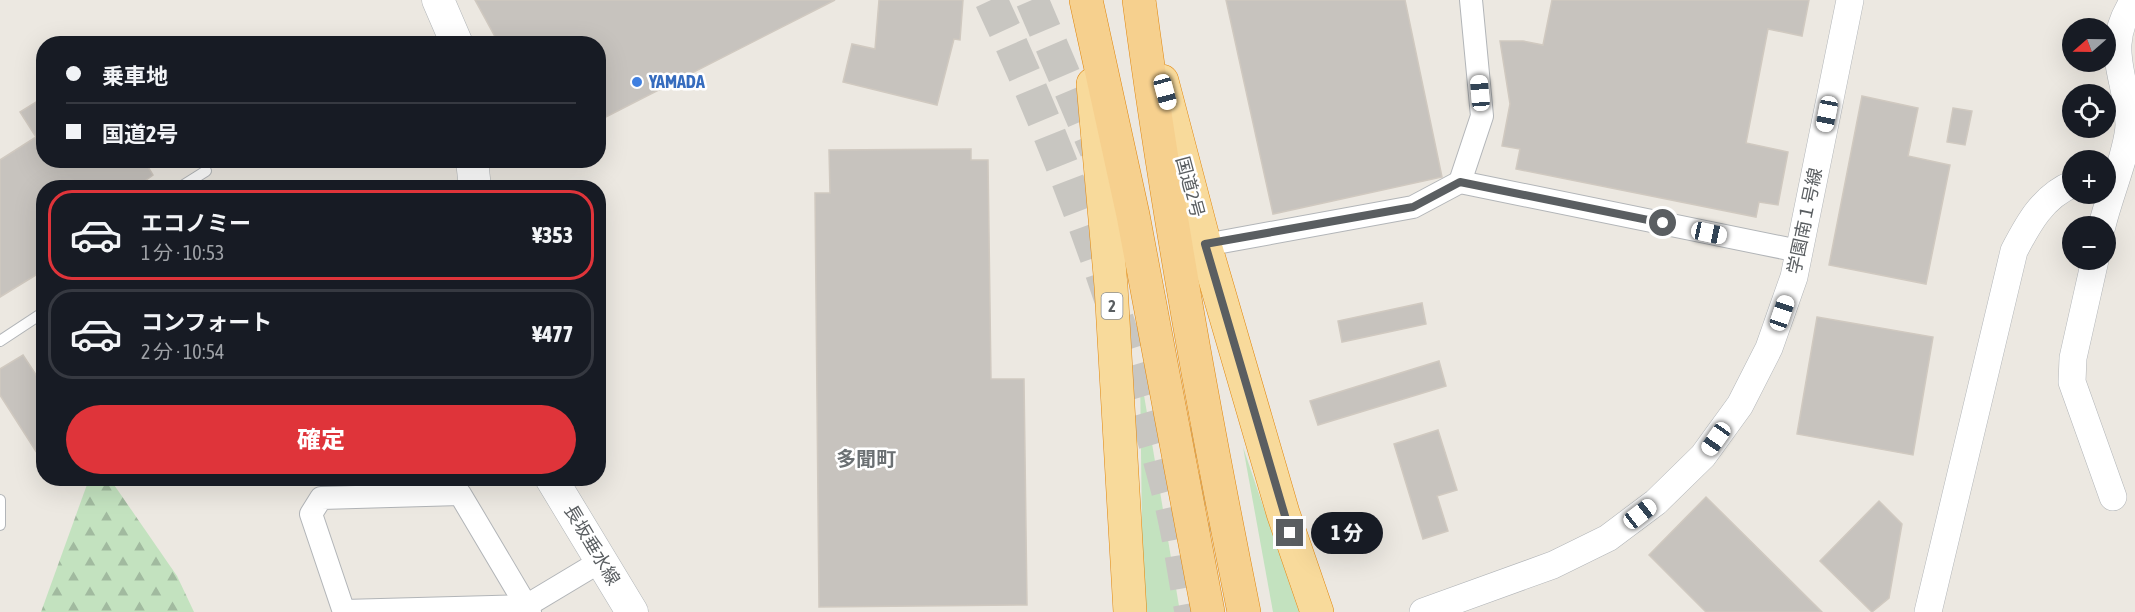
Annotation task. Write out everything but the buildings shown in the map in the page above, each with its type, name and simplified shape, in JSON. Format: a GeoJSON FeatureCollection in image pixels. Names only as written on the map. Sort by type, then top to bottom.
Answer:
{"type":"FeatureCollection","features":[{"type":"Feature","properties":{"kind":"highway","name":"2"},"geometry":{"type":"LineString","coordinates":[[1086,0],[1111,286],[1130,612]]}},
{"type":"Feature","properties":{"kind":"highway"},"geometry":{"type":"LineString","coordinates":[[1086,0],[1133,215],[1208,612]]}},
{"type":"Feature","properties":{"kind":"highway"},"geometry":{"type":"LineString","coordinates":[[1139,0],[1161,160],[1216,474],[1244,612]]}},
{"type":"Feature","properties":{"kind":"highway","name":"国道2号"},"geometry":{"type":"LineString","coordinates":[[1144,0],[1165,92],[1205,244],[1283,513],[1317,612]]}},
{"type":"Feature","properties":{"kind":"main road"},"geometry":{"type":"LineString","coordinates":[[438,0],[454,36]]}},
{"type":"Feature","properties":{"kind":"main road","name":"長坂垂水線"},"geometry":{"type":"LineString","coordinates":[[556,486],[632,612]]}},
{"type":"Feature","properties":{"kind":"street"},"geometry":{"type":"LineString","coordinates":[[1460,182],[1482,116],[1472,0]]}},
{"type":"Feature","properties":{"kind":"street","name":"学園南１号線"},"geometry":{"type":"LineString","coordinates":[[1423,612],[1554,565],[1608,538],[1656,502],[1695,464],[1740,405],[1770,348],[1794,278],[1850,0]]}},
{"type":"Feature","properties":{"kind":"street"},"geometry":{"type":"LineString","coordinates":[[2116,161],[2129,125],[2119,69],[2118,39],[2123,17],[2134,0]]}},
{"type":"Feature","properties":{"kind":"street"},"geometry":{"type":"LineString","coordinates":[[1205,244],[1413,207],[1460,182],[1799,251]]}},
{"type":"Feature","properties":{"kind":"street"},"geometry":{"type":"LineString","coordinates":[[1928,612],[2014,251],[2031,218],[2062,188]]}},
{"type":"Feature","properties":{"kind":"street"},"geometry":{"type":"LineString","coordinates":[[2093,270],[2073,358],[2072,382],[2113,497]]}},
{"type":"Feature","properties":{"kind":"street"},"geometry":{"type":"LineString","coordinates":[[528,609],[460,494],[321,498],[311,514],[344,611],[528,609],[601,561]]}},
{"type":"Feature","properties":{"kind":"lane"},"geometry":{"type":"LineString","coordinates":[[192,180],[206,171]]}},
{"type":"Feature","properties":{"kind":"lane"},"geometry":{"type":"LineString","coordinates":[[0,340],[36,317]]}},
{"type":"Feature","properties":{"kind":"lane"},"geometry":{"type":"LineString","coordinates":[[0,500],[0,525]]}},
{"type":"Feature","properties":{"kind":"green space"},"geometry":{"type":"Polygon","coordinates":[[[1140,371],[1180,612],[1143,612],[1140,371]]]}},
{"type":"Feature","properties":{"kind":"green space"},"geometry":{"type":"Polygon","coordinates":[[[1243,447],[1299,612],[1273,612],[1243,447]]]}},
{"type":"Feature","properties":{"kind":"green space"},"geometry":{"type":"Polygon","coordinates":[[[86,486],[115,486],[177,576],[194,612],[41,612],[86,486]]]}},
{"type":"Feature","properties":{"kind":"tunnel"},"geometry":{"type":"LineString","coordinates":[[991,0],[1069,184],[1114,309],[1170,500],[1191,612]]}},
{"type":"Feature","properties":{"kind":"tunnel"},"geometry":{"type":"LineString","coordinates":[[1032,0],[1096,150]]}},
{"type":"Feature","properties":{"kind":"tunnel"},"geometry":{"type":"LineString","coordinates":[[1186,427],[1212,532]]}},
{"type":"Feature","properties":{"kind":"place","name":"YAMADA"},"geometry":{"type":"Point","coordinates":[637,82]}},
{"type":"Feature","properties":{"kind":"district","name":"多聞町"},"geometry":{"type":"Point","coordinates":[866,459]}},
{"type":"Feature","properties":{"kind":"route"},"geometry":{"type":"LineString","coordinates":[[1290,533],[1205,244],[1413,207],[1460,182],[1663,223]]}}]}
